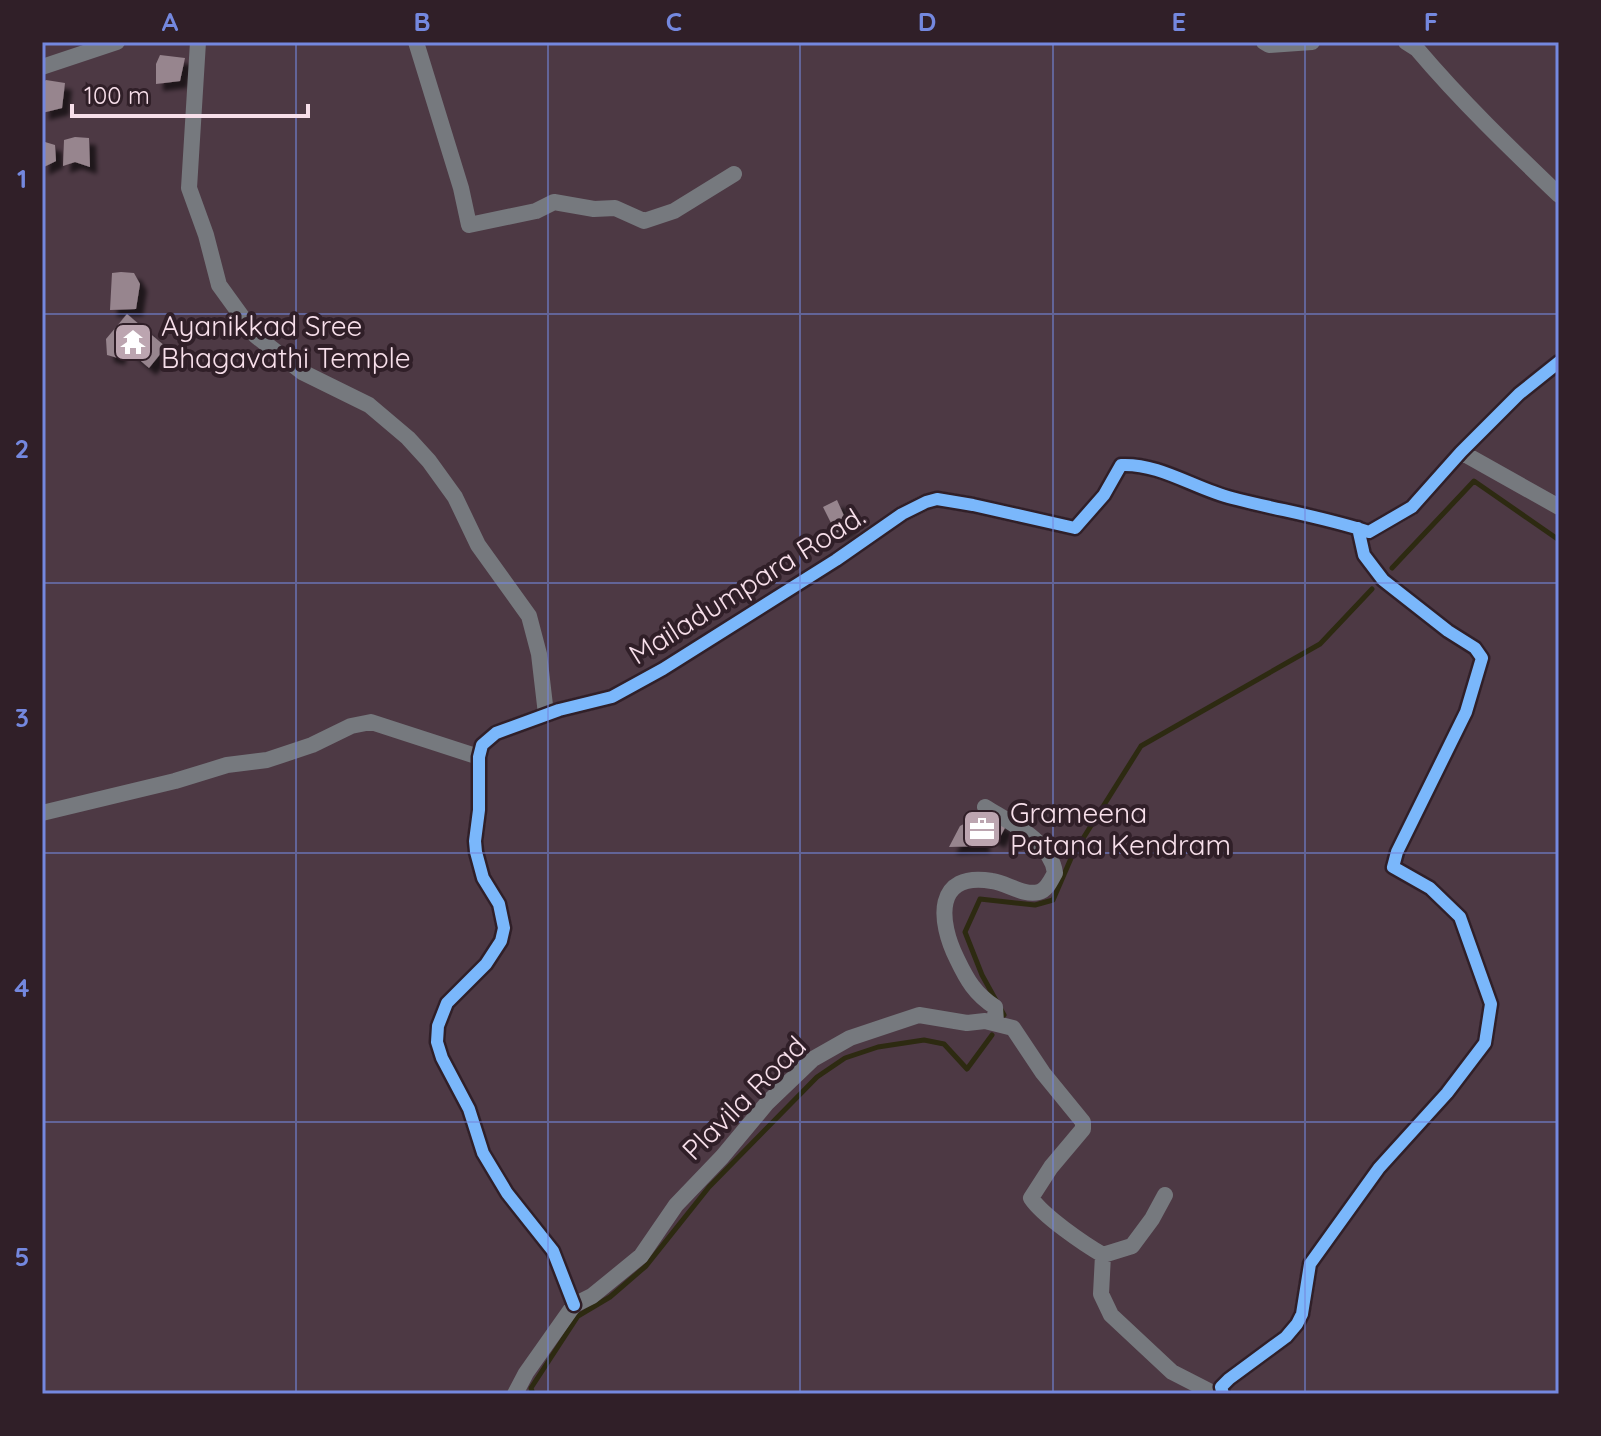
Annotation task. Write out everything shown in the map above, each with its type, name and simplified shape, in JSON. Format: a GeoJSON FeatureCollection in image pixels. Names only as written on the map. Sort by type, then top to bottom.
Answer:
{"type":"FeatureCollection","features":[{"type":"Feature","properties":{"kind":"street"},"geometry":{"type":"LineString","coordinates":[[42,67],[117,42]]}},
{"type":"Feature","properties":{"kind":"street"},"geometry":{"type":"LineString","coordinates":[[198,42],[189,188],[219,285],[256,336],[302,372],[369,405],[408,438],[429,461],[455,497],[478,545],[529,616],[539,654],[546,714]]}},
{"type":"Feature","properties":{"kind":"street"},"geometry":{"type":"LineString","coordinates":[[416,42],[461,188],[469,225],[536,211],[554,202],[594,209],[615,208],[644,221],[674,211],[734,174]]}},
{"type":"Feature","properties":{"kind":"street"},"geometry":{"type":"LineString","coordinates":[[1264,42],[1269,45],[1312,42]]}},
{"type":"Feature","properties":{"kind":"street"},"geometry":{"type":"LineString","coordinates":[[1406,42],[1417,49],[1470,110],[1506,141],[1559,195]]}},
{"type":"Feature","properties":{"kind":"street"},"geometry":{"type":"LineString","coordinates":[[1358,528],[1369,532],[1412,507],[1519,394],[1559,362]]}},
{"type":"Feature","properties":{"kind":"street"},"geometry":{"type":"LineString","coordinates":[[1461,452],[1559,507]]}},
{"type":"Feature","properties":{"kind":"street","name":"Mailadumpara Road."},"geometry":{"type":"LineString","coordinates":[[479,757],[482,745],[492,735],[546,714],[612,697],[663,669],[836,560],[902,514],[937,499],[1075,528],[1104,495],[1121,465],[1140,464],[1230,498],[1297,511],[1358,528]]}},
{"type":"Feature","properties":{"kind":"street"},"geometry":{"type":"LineString","coordinates":[[1223,1394],[1221,1387],[1229,1379],[1286,1337],[1297,1324],[1302,1314],[1310,1264],[1379,1168],[1447,1093],[1485,1043],[1491,1004],[1460,917],[1430,888],[1393,867],[1397,852],[1466,712],[1482,658],[1475,648],[1383,580],[1364,555],[1358,528]]}},
{"type":"Feature","properties":{"kind":"street"},"geometry":{"type":"LineString","coordinates":[[42,813],[175,781],[227,765],[267,760],[312,745],[351,726],[371,722],[479,757],[476,852],[483,878],[499,904],[504,928],[501,941],[486,964],[447,1003],[438,1026],[437,1042],[469,1109],[483,1153],[507,1193],[553,1251],[574,1305],[526,1373],[515,1394]]}},
{"type":"Feature","properties":{"kind":"street"},"geometry":{"type":"LineString","coordinates":[[985,807],[1044,849],[1055,873],[1045,890],[1037,893],[996,881],[977,879],[956,883],[946,897],[945,919],[951,946],[974,991],[995,1007],[996,1022],[1013,1028],[1043,1073],[1083,1122],[1083,1129],[1051,1167],[1031,1198],[1044,1213],[1103,1255]]}},
{"type":"Feature","properties":{"kind":"street","name":"Plavila Road"},"geometry":{"type":"LineString","coordinates":[[574,1305],[592,1296],[641,1256],[676,1205],[767,1103],[813,1059],[850,1038],[919,1015],[967,1023],[996,1022]]}},
{"type":"Feature","properties":{"kind":"street"},"geometry":{"type":"LineString","coordinates":[[1103,1255],[1132,1246],[1165,1195]]}},
{"type":"Feature","properties":{"kind":"street"},"geometry":{"type":"LineString","coordinates":[[1103,1255],[1101,1294],[1111,1315],[1172,1372],[1215,1394]]}},
{"type":"Feature","properties":{"kind":"building"},"geometry":{"type":"Polygon","coordinates":[[[160,55],[185,58],[180,81],[156,84],[156,64],[160,55]]]}},
{"type":"Feature","properties":{"kind":"building"},"geometry":{"type":"Polygon","coordinates":[[[46,80],[65,83],[62,108],[42,113],[42,83],[46,80]]]}},
{"type":"Feature","properties":{"kind":"building"},"geometry":{"type":"Polygon","coordinates":[[[89,138],[90,167],[75,162],[63,166],[64,140],[89,138]]]}},
{"type":"Feature","properties":{"kind":"building"},"geometry":{"type":"Polygon","coordinates":[[[42,143],[55,145],[56,161],[42,168],[42,143]]]}},
{"type":"Feature","properties":{"kind":"building"},"geometry":{"type":"Polygon","coordinates":[[[112,273],[134,273],[140,284],[136,309],[110,310],[112,273]]]}},
{"type":"Feature","properties":{"kind":"building","name":"Ayanikkad Sree Bhagavathi Temple"},"geometry":{"type":"Polygon","coordinates":[[[127,314],[166,347],[149,368],[121,344],[118,358],[107,355],[106,339],[127,314]]]}},
{"type":"Feature","properties":{"kind":"building"},"geometry":{"type":"Polygon","coordinates":[[[837,500],[849,527],[836,533],[823,507],[837,500]]]}},
{"type":"Feature","properties":{"kind":"building","name":"Grameena Patana Kendram"},"geometry":{"type":"Polygon","coordinates":[[[988,816],[1006,826],[998,841],[982,832],[983,846],[949,847],[960,826],[975,818],[988,816]]]}},
{"type":"Feature","properties":{"kind":"waterway"},"geometry":{"type":"LineString","coordinates":[[1392,568],[1474,481],[1559,540]]}},
{"type":"Feature","properties":{"kind":"waterway"},"geometry":{"type":"LineString","coordinates":[[1004,1015],[982,975],[965,932],[980,899],[1035,905],[1053,900],[1072,856],[1141,746],[1320,644],[1372,589]]}},
{"type":"Feature","properties":{"kind":"waterway"},"geometry":{"type":"LineString","coordinates":[[533,1394],[531,1388],[578,1316],[610,1297],[646,1266],[709,1187],[817,1077],[845,1058],[878,1047],[924,1040],[944,1044],[967,1069],[992,1035]]}},
{"type":"Feature","properties":{"kind":"cycle path"},"geometry":{"type":"LineString","coordinates":[[574,1305],[553,1251],[507,1193],[483,1153],[469,1109],[437,1042],[438,1026],[447,1003],[486,964],[501,941],[504,928],[499,904],[483,878],[476,852],[482,745],[496,733],[559,710],[612,697],[663,669],[836,560],[902,514],[937,499],[1075,528],[1104,495],[1121,465],[1135,465],[1164,472],[1232,498],[1369,532],[1412,507],[1519,394],[1559,362]]}},
{"type":"Feature","properties":{"kind":"cycle path"},"geometry":{"type":"LineString","coordinates":[[1223,1394],[1221,1387],[1229,1379],[1286,1337],[1297,1324],[1302,1314],[1310,1264],[1379,1168],[1447,1093],[1485,1043],[1491,1004],[1460,917],[1430,888],[1393,867],[1397,852],[1466,712],[1482,658],[1475,648],[1383,580],[1364,555],[1358,528]]}},
{"type":"Feature","properties":{"kind":"place","name":"Ayanikkad Sree Bhagavathi Temple"},"geometry":{"type":"Point","coordinates":[133,342]}},
{"type":"Feature","properties":{"kind":"place","name":"Grameena Patana Kendram"},"geometry":{"type":"Point","coordinates":[982,829]}}]}
